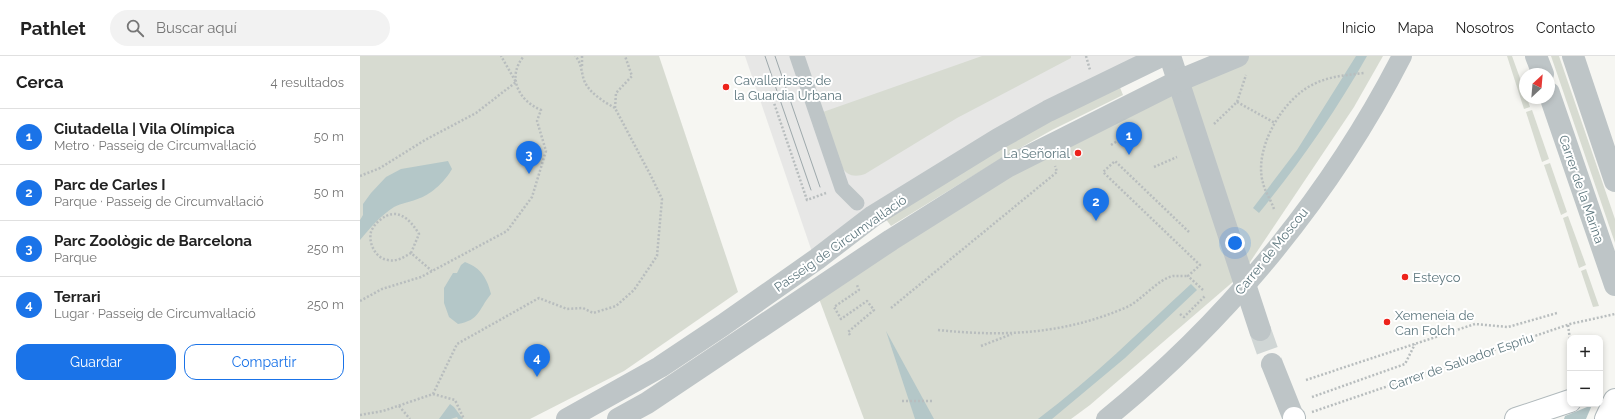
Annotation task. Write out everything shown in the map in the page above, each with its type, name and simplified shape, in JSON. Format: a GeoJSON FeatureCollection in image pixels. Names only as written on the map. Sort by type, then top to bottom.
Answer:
{"type":"FeatureCollection","features":[{"type":"Feature","properties":{"kind":"main road"},"geometry":{"type":"LineString","coordinates":[[1603,390],[1615,386]]}},
{"type":"Feature","properties":{"kind":"main road"},"geometry":{"type":"LineString","coordinates":[[1516,419],[1567,395]]}},
{"type":"Feature","properties":{"kind":"main road"},"geometry":{"type":"LineString","coordinates":[[1606,419],[1615,400]]}},
{"type":"Feature","properties":{"kind":"street"},"geometry":{"type":"LineString","coordinates":[[797,56],[842,188],[857,203]]}},
{"type":"Feature","properties":{"kind":"street","name":"Passeig de Circumval·lació"},"geometry":{"type":"LineString","coordinates":[[567,419],[660,367],[817,259],[873,216],[992,143],[1048,111],[1161,56]]}},
{"type":"Feature","properties":{"kind":"street"},"geometry":{"type":"LineString","coordinates":[[1170,56],[1260,330]]}},
{"type":"Feature","properties":{"kind":"street","name":"Carrer de Moscou"},"geometry":{"type":"LineString","coordinates":[[1106,419],[1131,399],[1188,345],[1246,286],[1338,165],[1390,80],[1402,56]]}},
{"type":"Feature","properties":{"kind":"street"},"geometry":{"type":"LineString","coordinates":[[1536,56],[1541,68]]}},
{"type":"Feature","properties":{"kind":"street"},"geometry":{"type":"LineString","coordinates":[[1573,56],[1615,181]]}},
{"type":"Feature","properties":{"kind":"street","name":"Passeig de Circumval·lació"},"geometry":{"type":"LineString","coordinates":[[618,419],[647,403],[891,240],[1007,167],[1178,81],[1241,63]]}},
{"type":"Feature","properties":{"kind":"street","name":"Carrer de la Marina"},"geometry":{"type":"LineString","coordinates":[[1553,104],[1615,285]]}},
{"type":"Feature","properties":{"kind":"street"},"geometry":{"type":"LineString","coordinates":[[1272,364],[1298,417]]}},
{"type":"Feature","properties":{"kind":"path"},"geometry":{"type":"LineString","coordinates":[[360,301],[382,289],[421,277],[507,231],[532,197],[546,151],[537,121],[541,110],[524,100],[519,92],[516,82],[501,56]]}},
{"type":"Feature","properties":{"kind":"path"},"geometry":{"type":"LineString","coordinates":[[516,82],[516,71],[520,60],[524,56]]}},
{"type":"Feature","properties":{"kind":"path"},"geometry":{"type":"LineString","coordinates":[[576,56],[582,68]]}},
{"type":"Feature","properties":{"kind":"path"},"geometry":{"type":"LineString","coordinates":[[582,56],[584,80],[588,88],[603,102],[615,108]]}},
{"type":"Feature","properties":{"kind":"path"},"geometry":{"type":"LineString","coordinates":[[433,394],[457,344],[539,298],[567,309],[583,308],[593,312],[616,306],[634,290],[657,256],[662,199],[615,108],[616,93],[632,76],[625,56]]}},
{"type":"Feature","properties":{"kind":"path"},"geometry":{"type":"LineString","coordinates":[[1086,56],[1090,70]]}},
{"type":"Feature","properties":{"kind":"path"},"geometry":{"type":"LineString","coordinates":[[1214,124],[1237,102],[1247,73],[1241,63]]}},
{"type":"Feature","properties":{"kind":"path"},"geometry":{"type":"LineString","coordinates":[[1274,208],[1263,184],[1262,161],[1268,137],[1281,112],[1299,92],[1314,84],[1333,77],[1364,73]]}},
{"type":"Feature","properties":{"kind":"path"},"geometry":{"type":"LineString","coordinates":[[360,176],[380,168],[425,140],[476,113],[516,82]]}},
{"type":"Feature","properties":{"kind":"path"},"geometry":{"type":"LineString","coordinates":[[773,100],[807,200],[842,188]]}},
{"type":"Feature","properties":{"kind":"path"},"geometry":{"type":"LineString","coordinates":[[1237,102],[1275,123]]}},
{"type":"Feature","properties":{"kind":"path"},"geometry":{"type":"LineString","coordinates":[[1154,167],[1177,157]]}},
{"type":"Feature","properties":{"kind":"path"},"geometry":{"type":"LineString","coordinates":[[938,330],[979,334],[1028,333],[1094,320],[1130,306],[1155,286],[1172,276],[1188,276],[1200,265],[1103,172],[1115,161],[1189,232]]}},
{"type":"Feature","properties":{"kind":"path"},"geometry":{"type":"LineString","coordinates":[[891,308],[1057,172],[1054,164]]}},
{"type":"Feature","properties":{"kind":"path"},"geometry":{"type":"LineString","coordinates":[[388,214],[399,214],[412,222],[419,234],[411,253],[401,259],[388,260],[376,254],[370,240],[371,230],[378,221],[388,214]]}},
{"type":"Feature","properties":{"kind":"path"},"geometry":{"type":"LineString","coordinates":[[411,253],[432,271]]}},
{"type":"Feature","properties":{"kind":"path"},"geometry":{"type":"LineString","coordinates":[[1188,276],[1203,290]]}},
{"type":"Feature","properties":{"kind":"path"},"geometry":{"type":"LineString","coordinates":[[850,336],[848,332],[874,310],[867,301],[840,319],[834,307],[855,293]]}},
{"type":"Feature","properties":{"kind":"path"},"geometry":{"type":"LineString","coordinates":[[1180,314],[1184,317],[1205,296]]}},
{"type":"Feature","properties":{"kind":"path"},"geometry":{"type":"LineString","coordinates":[[1306,380],[1475,324],[1508,327],[1557,313]]}},
{"type":"Feature","properties":{"kind":"path","name":"Carrer de Salvador Espriu"},"geometry":{"type":"LineString","coordinates":[[1298,417],[1568,325],[1615,314]]}},
{"type":"Feature","properties":{"kind":"path"},"geometry":{"type":"LineString","coordinates":[[1568,325],[1569,335]]}},
{"type":"Feature","properties":{"kind":"path"},"geometry":{"type":"LineString","coordinates":[[981,346],[1016,333]]}},
{"type":"Feature","properties":{"kind":"path"},"geometry":{"type":"LineString","coordinates":[[1312,397],[1405,364],[1415,344]]}},
{"type":"Feature","properties":{"kind":"path"},"geometry":{"type":"LineString","coordinates":[[360,415],[383,411],[433,394],[455,400],[464,419]]}},
{"type":"Feature","properties":{"kind":"path"},"geometry":{"type":"LineString","coordinates":[[902,401],[934,401]]}},
{"type":"Feature","properties":{"kind":"path"},"geometry":{"type":"LineString","coordinates":[[399,406],[410,419]]}},
{"type":"Feature","properties":{"kind":"shaded area"},"geometry":{"type":"Polygon","coordinates":[[[360,56],[659,56],[738,292],[624,371],[530,419],[360,419],[360,56]]]}},
{"type":"Feature","properties":{"kind":"shaded area"},"geometry":{"type":"Polygon","coordinates":[[[745,56],[1136,56],[812,252],[745,56]]]}},
{"type":"Feature","properties":{"kind":"shaded area"},"geometry":{"type":"Polygon","coordinates":[[[982,56],[1071,56],[1071,58],[957,118],[865,174],[854,176],[847,173],[843,169],[833,145],[823,112],[982,56]]]}},
{"type":"Feature","properties":{"kind":"shaded area"},"geometry":{"type":"Polygon","coordinates":[[[1238,56],[1383,56],[1354,107],[1242,274],[1090,405],[1071,419],[864,419],[812,280],[1238,56]]]}},
{"type":"Feature","properties":{"kind":"shaded area"},"geometry":{"type":"Polygon","coordinates":[[[1356,56],[1367,56],[1343,97],[1316,137],[1259,213],[1253,208],[1297,150],[1356,56]]]}},
{"type":"Feature","properties":{"kind":"shaded area"},"geometry":{"type":"Polygon","coordinates":[[[1507,56],[1512,56],[1519,75],[1519,93],[1507,56]]]}},
{"type":"Feature","properties":{"kind":"shaded area"},"geometry":{"type":"Polygon","coordinates":[[[1551,56],[1559,56],[1615,219],[1615,243],[1551,56]]]}},
{"type":"Feature","properties":{"kind":"shaded area"},"geometry":{"type":"Polygon","coordinates":[[[1119,85],[1123,95],[1052,130],[1002,158],[891,226],[885,218],[997,149],[1119,85]]]}},
{"type":"Feature","properties":{"kind":"shaded area"},"geometry":{"type":"Polygon","coordinates":[[[1522,104],[1529,104],[1530,107],[1524,109],[1522,104]]]}},
{"type":"Feature","properties":{"kind":"shaded area"},"geometry":{"type":"Polygon","coordinates":[[[1532,110],[1549,159],[1542,162],[1526,112],[1532,110]]]}},
{"type":"Feature","properties":{"kind":"shaded area"},"geometry":{"type":"Polygon","coordinates":[[[448,161],[452,169],[438,186],[425,196],[400,204],[389,210],[360,240],[360,220],[363,215],[363,204],[386,177],[401,169],[448,161]]]}},
{"type":"Feature","properties":{"kind":"shaded area"},"geometry":{"type":"Polygon","coordinates":[[[1550,163],[1567,212],[1561,215],[1544,165],[1550,163]]]}},
{"type":"Feature","properties":{"kind":"shaded area"},"geometry":{"type":"Polygon","coordinates":[[[1568,216],[1586,265],[1579,268],[1563,218],[1568,216]]]}},
{"type":"Feature","properties":{"kind":"shaded area"},"geometry":{"type":"Polygon","coordinates":[[[465,262],[471,264],[482,274],[488,283],[491,294],[475,317],[471,320],[458,324],[449,317],[444,303],[444,288],[453,273],[457,273],[461,265],[465,262]]]}},
{"type":"Feature","properties":{"kind":"shaded area"},"geometry":{"type":"Polygon","coordinates":[[[1586,269],[1599,306],[1593,307],[1581,271],[1586,269]]]}},
{"type":"Feature","properties":{"kind":"shaded area"},"geometry":{"type":"Polygon","coordinates":[[[1191,284],[1197,290],[1125,358],[1052,419],[1038,419],[1078,387],[1191,284]]]}},
{"type":"Feature","properties":{"kind":"shaded area"},"geometry":{"type":"Polygon","coordinates":[[[886,331],[934,419],[915,419],[886,331]]]}},
{"type":"Feature","properties":{"kind":"shaded area"},"geometry":{"type":"Polygon","coordinates":[[[450,404],[463,419],[458,419],[457,417],[451,419],[439,419],[450,404]]]}},
{"type":"Feature","properties":{"kind":"shaded area"},"geometry":{"type":"Polygon","coordinates":[[[1587,407],[1591,407],[1586,419],[1564,419],[1565,416],[1587,407]]]}},
{"type":"Feature","properties":{"kind":"tunnel"},"geometry":{"type":"LineString","coordinates":[[1260,330],[1272,364]]}},
{"type":"Feature","properties":{"kind":"tram line"},"geometry":{"type":"LineString","coordinates":[[765,56],[811,190]]}},
{"type":"Feature","properties":{"kind":"tram line"},"geometry":{"type":"LineString","coordinates":[[775,56],[820,187]]}},
{"type":"Feature","properties":{"kind":"place","name":"Cavallerisses de la Guardia Urbana"},"geometry":{"type":"Point","coordinates":[726,87]}},
{"type":"Feature","properties":{"kind":"place","name":"La Señorial"},"geometry":{"type":"Point","coordinates":[1078,153]}},
{"type":"Feature","properties":{"kind":"place","name":"Ciutadella | Vila Olímpica"},"geometry":{"type":"Point","coordinates":[1129,155]}},
{"type":"Feature","properties":{"kind":"place","name":"Parc Zoològic de Barcelona"},"geometry":{"type":"Point","coordinates":[529,174]}},
{"type":"Feature","properties":{"kind":"place","name":"Parc de Carles I"},"geometry":{"type":"Point","coordinates":[1096,221]}},
{"type":"Feature","properties":{"kind":"place","name":"Esteyco"},"geometry":{"type":"Point","coordinates":[1405,277]}},
{"type":"Feature","properties":{"kind":"place","name":"Xemeneia de Can Folch"},"geometry":{"type":"Point","coordinates":[1387,322]}},
{"type":"Feature","properties":{"kind":"place","name":"Terrari"},"geometry":{"type":"Point","coordinates":[537,377]}}]}
